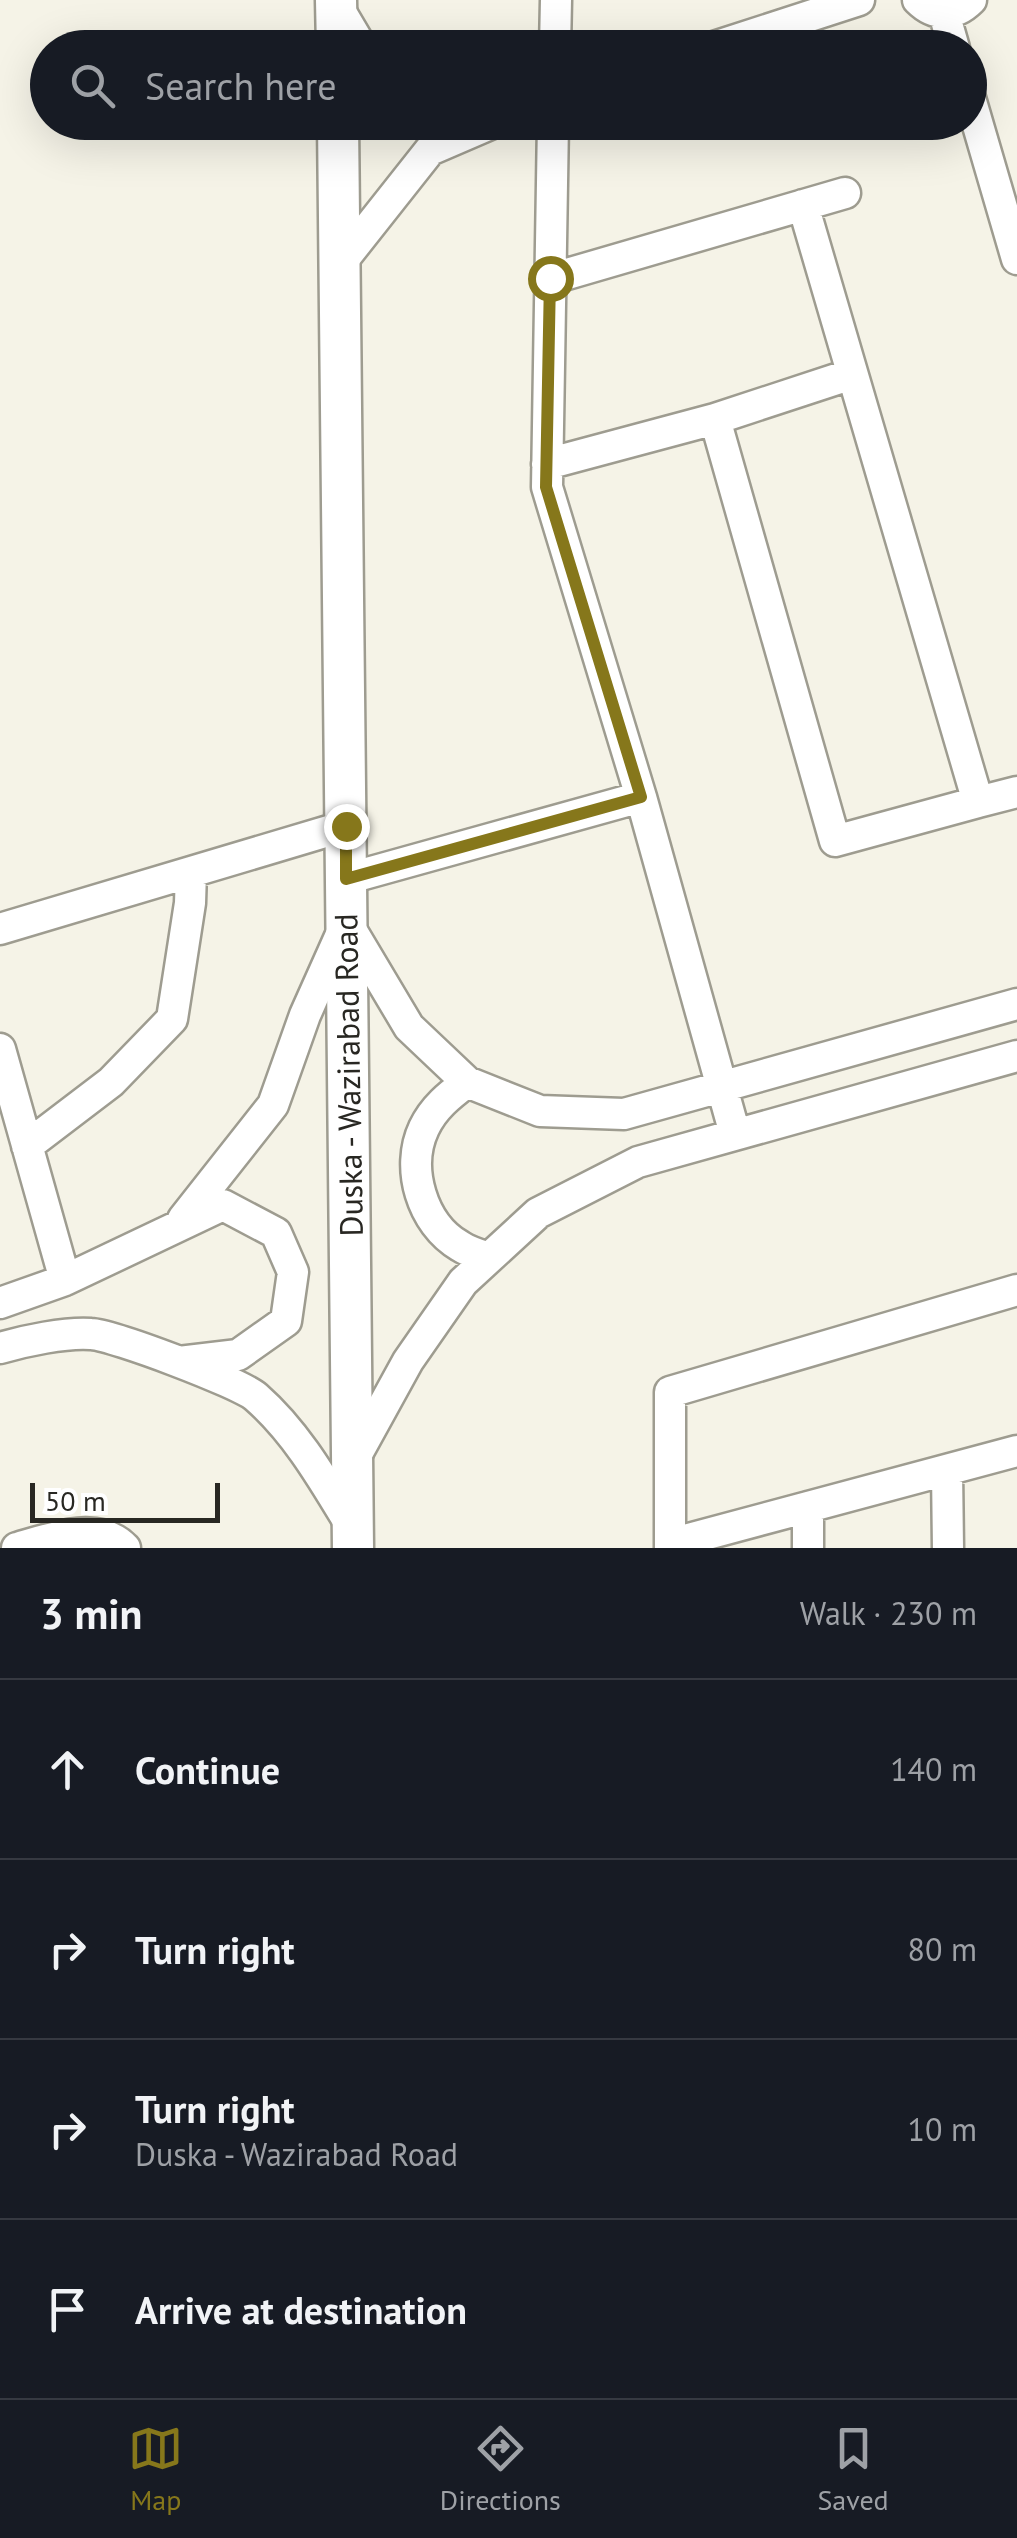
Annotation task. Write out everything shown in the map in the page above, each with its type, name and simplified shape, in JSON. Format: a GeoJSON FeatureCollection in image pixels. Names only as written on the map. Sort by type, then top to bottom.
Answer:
{"type":"FeatureCollection","features":[{"type":"Feature","properties":{"kind":"main road"},"geometry":{"type":"LineString","coordinates":[[336,2],[337,30]]}},
{"type":"Feature","properties":{"kind":"main road","name":"Duska - Wazirabad Road"},"geometry":{"type":"LineString","coordinates":[[338,140],[353,1539]]}},
{"type":"Feature","properties":{"kind":"street"},"geometry":{"type":"LineString","coordinates":[[555,30],[556,0]]}},
{"type":"Feature","properties":{"kind":"street"},"geometry":{"type":"LineString","coordinates":[[766,30],[859,0]]}},
{"type":"Feature","properties":{"kind":"street"},"geometry":{"type":"LineString","coordinates":[[336,2],[352,30]]}},
{"type":"Feature","properties":{"kind":"street"},"geometry":{"type":"LineString","coordinates":[[944,4],[950,30]]}},
{"type":"Feature","properties":{"kind":"street"},"geometry":{"type":"LineString","coordinates":[[339,265],[430,150],[453,140]]}},
{"type":"Feature","properties":{"kind":"street"},"geometry":{"type":"LineString","coordinates":[[554,140],[546,487],[641,797],[735,1134]]}},
{"type":"Feature","properties":{"kind":"street"},"geometry":{"type":"LineString","coordinates":[[982,140],[1017,259]]}},
{"type":"Feature","properties":{"kind":"street"},"geometry":{"type":"LineString","coordinates":[[550,278],[845,193]]}},
{"type":"Feature","properties":{"kind":"street"},"geometry":{"type":"LineString","coordinates":[[803,205],[978,802]]}},
{"type":"Feature","properties":{"kind":"street"},"geometry":{"type":"LineString","coordinates":[[547,464],[715,418],[852,374]]}},
{"type":"Feature","properties":{"kind":"street"},"geometry":{"type":"LineString","coordinates":[[715,418],[836,841],[1017,792]]}},
{"type":"Feature","properties":{"kind":"street"},"geometry":{"type":"LineString","coordinates":[[346,879],[641,797]]}},
{"type":"Feature","properties":{"kind":"street"},"geometry":{"type":"LineString","coordinates":[[0,929],[346,826]]}},
{"type":"Feature","properties":{"kind":"street"},"geometry":{"type":"LineString","coordinates":[[27,1146],[111,1082],[172,1019],[191,872]]}},
{"type":"Feature","properties":{"kind":"street"},"geometry":{"type":"LineString","coordinates":[[346,923],[409,1026],[467,1082],[540,1111],[624,1114],[1017,1004]]}},
{"type":"Feature","properties":{"kind":"street"},"geometry":{"type":"LineString","coordinates":[[178,1226],[273,1105],[305,1015],[346,923]]}},
{"type":"Feature","properties":{"kind":"street"},"geometry":{"type":"LineString","coordinates":[[0,1049],[65,1280]]}},
{"type":"Feature","properties":{"kind":"street"},"geometry":{"type":"LineString","coordinates":[[352,1461],[408,1360],[463,1282],[538,1212],[638,1162],[1017,1056]]}},
{"type":"Feature","properties":{"kind":"street"},"geometry":{"type":"LineString","coordinates":[[467,1082],[441,1102],[423,1130],[416,1162],[420,1194],[434,1224],[459,1246],[490,1258]]}},
{"type":"Feature","properties":{"kind":"street"},"geometry":{"type":"LineString","coordinates":[[0,1304],[65,1280],[223,1204],[276,1233],[294,1272],[286,1322],[238,1355],[180,1362]]}},
{"type":"Feature","properties":{"kind":"street"},"geometry":{"type":"LineString","coordinates":[[1017,1290],[670,1392],[670,1546],[1017,1451]]}},
{"type":"Feature","properties":{"kind":"street"},"geometry":{"type":"LineString","coordinates":[[0,1348],[92,1334],[180,1362],[254,1394],[309,1456],[353,1539]]}},
{"type":"Feature","properties":{"kind":"street"},"geometry":{"type":"LineString","coordinates":[[947,1470],[948,1548]]}},
{"type":"Feature","properties":{"kind":"street"},"geometry":{"type":"LineString","coordinates":[[808,1507],[808,1548]]}},
{"type":"Feature","properties":{"kind":"street"},"geometry":{"type":"LineString","coordinates":[[18,1548],[74,1532],[118,1540],[125,1548]]}},
{"type":"Feature","properties":{"kind":"route"},"geometry":{"type":"LineString","coordinates":[[346,826],[346,879],[641,797],[546,487],[550,278]]}}]}
